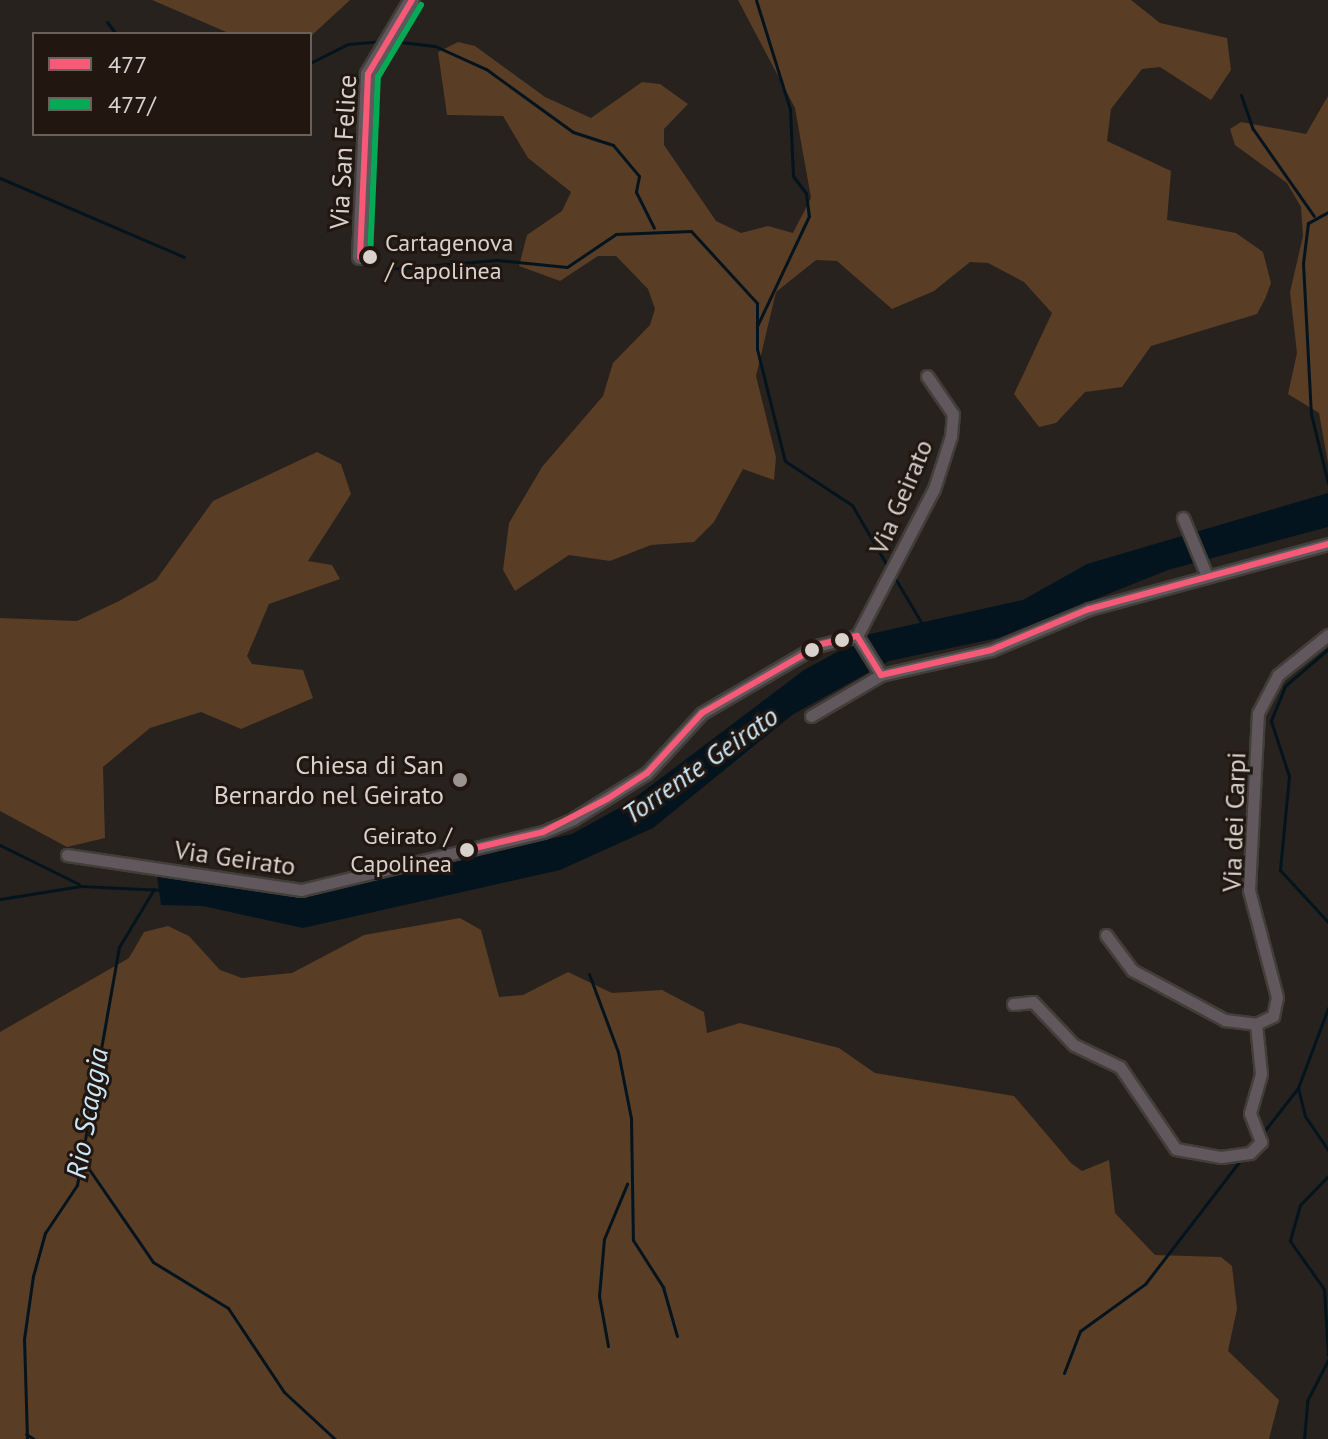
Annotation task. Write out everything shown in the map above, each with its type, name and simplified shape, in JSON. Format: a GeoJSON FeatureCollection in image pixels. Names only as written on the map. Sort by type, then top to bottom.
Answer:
{"type":"FeatureCollection","features":[{"type":"Feature","properties":{"kind":"street","name":"Via San Felice"},"geometry":{"type":"LineString","coordinates":[[360,264],[368,74],[380,48],[412,0]]}},
{"type":"Feature","properties":{"kind":"street","name":"Via Geirato"},"geometry":{"type":"LineString","coordinates":[[67,855],[301,890],[543,832],[647,773],[719,702],[816,646],[858,637],[934,489],[954,426],[950,407],[927,376]]}},
{"type":"Feature","properties":{"kind":"street"},"geometry":{"type":"LineString","coordinates":[[1183,518],[1192,528],[1205,570]]}},
{"type":"Feature","properties":{"kind":"street"},"geometry":{"type":"LineString","coordinates":[[811,716],[878,672],[991,650],[1089,609],[1205,570],[1328,544]]}},
{"type":"Feature","properties":{"kind":"street","name":"Via dei Carpi"},"geometry":{"type":"LineString","coordinates":[[1256,1024],[1271,1018],[1278,1004],[1249,890],[1260,771],[1258,713],[1278,675],[1328,635]]}},
{"type":"Feature","properties":{"kind":"street"},"geometry":{"type":"LineString","coordinates":[[858,637],[878,672]]}},
{"type":"Feature","properties":{"kind":"street"},"geometry":{"type":"LineString","coordinates":[[1013,1004],[1033,1002],[1074,1045],[1120,1067],[1176,1149],[1221,1157],[1250,1153],[1261,1142],[1250,1113],[1261,1074],[1256,1024],[1228,1022],[1132,970],[1106,935]]}},
{"type":"Feature","properties":{"kind":"shaded area"},"geometry":{"type":"Polygon","coordinates":[[[152,0],[350,0],[312,35],[312,32],[226,32],[152,0]]]}},
{"type":"Feature","properties":{"kind":"shaded area"},"geometry":{"type":"Polygon","coordinates":[[[738,0],[1131,0],[1160,23],[1227,38],[1231,70],[1211,100],[1160,67],[1142,69],[1111,109],[1107,141],[1171,171],[1167,220],[1236,233],[1263,252],[1271,283],[1265,299],[1257,314],[1151,346],[1122,387],[1085,392],[1056,423],[1039,427],[1014,394],[1052,313],[1024,282],[988,263],[970,262],[934,291],[892,309],[837,261],[816,260],[776,292],[756,376],[776,457],[774,480],[743,469],[714,522],[694,542],[651,545],[610,561],[569,555],[515,591],[503,570],[509,523],[542,467],[603,396],[613,363],[650,325],[655,309],[648,289],[616,256],[598,256],[560,281],[519,266],[527,235],[562,211],[571,192],[528,158],[503,116],[447,115],[438,52],[458,42],[475,46],[545,97],[591,118],[642,82],[660,84],[688,104],[664,129],[664,145],[716,221],[741,233],[768,226],[793,233],[811,198],[795,108],[738,0]]]}},
{"type":"Feature","properties":{"kind":"shaded area"},"geometry":{"type":"Polygon","coordinates":[[[1328,96],[1328,463],[1319,413],[1288,394],[1297,353],[1290,292],[1303,236],[1301,207],[1287,183],[1235,145],[1230,129],[1241,122],[1306,134],[1328,96]]]}},
{"type":"Feature","properties":{"kind":"shaded area"},"geometry":{"type":"Polygon","coordinates":[[[317,452],[341,464],[351,494],[308,561],[332,565],[340,579],[269,604],[247,656],[252,664],[303,670],[313,698],[241,729],[201,712],[150,728],[103,767],[105,838],[67,847],[0,811],[0,618],[77,621],[119,601],[156,580],[213,501],[317,452]]]}},
{"type":"Feature","properties":{"kind":"shaded area"},"geometry":{"type":"Polygon","coordinates":[[[460,918],[481,930],[499,997],[523,995],[568,972],[612,993],[662,990],[704,1012],[707,1033],[740,1023],[839,1048],[875,1073],[1014,1096],[1071,1163],[1082,1171],[1109,1160],[1115,1213],[1155,1255],[1221,1257],[1232,1266],[1237,1309],[1228,1351],[1279,1400],[1269,1439],[0,1439],[0,1032],[129,958],[144,932],[168,926],[189,936],[220,970],[242,978],[292,973],[364,935],[460,918]]]}},
{"type":"Feature","properties":{"kind":"water","name":"Torrente Geirato"},"geometry":{"type":"Polygon","coordinates":[[[1328,493],[1328,527],[1168,570],[998,638],[889,661],[792,715],[653,828],[560,870],[303,928],[203,906],[161,905],[157,875],[309,894],[572,834],[628,803],[804,670],[870,634],[1023,600],[1087,564],[1328,493]]]}},
{"type":"Feature","properties":{"kind":"waterway"},"geometry":{"type":"LineString","coordinates":[[756,0],[790,109],[793,176],[806,193],[809,216],[757,326]]}},
{"type":"Feature","properties":{"kind":"waterway"},"geometry":{"type":"LineString","coordinates":[[107,22],[114,32]]}},
{"type":"Feature","properties":{"kind":"waterway"},"geometry":{"type":"LineString","coordinates":[[312,62],[348,44],[381,41]]}},
{"type":"Feature","properties":{"kind":"waterway"},"geometry":{"type":"LineString","coordinates":[[392,41],[435,46],[486,69],[573,132],[613,145],[639,176],[636,192],[654,228]]}},
{"type":"Feature","properties":{"kind":"waterway"},"geometry":{"type":"LineString","coordinates":[[1241,95],[1253,129],[1314,216]]}},
{"type":"Feature","properties":{"kind":"waterway"},"geometry":{"type":"LineString","coordinates":[[0,178],[184,257]]}},
{"type":"Feature","properties":{"kind":"waterway"},"geometry":{"type":"LineString","coordinates":[[1328,212],[1308,223],[1303,263],[1311,414],[1328,483]]}},
{"type":"Feature","properties":{"kind":"waterway"},"geometry":{"type":"LineString","coordinates":[[387,269],[497,260],[567,267],[616,234],[691,231],[757,303],[757,349],[785,461],[852,505],[888,567]]}},
{"type":"Feature","properties":{"kind":"waterway"},"geometry":{"type":"LineString","coordinates":[[892,573],[921,622]]}},
{"type":"Feature","properties":{"kind":"waterway"},"geometry":{"type":"LineString","coordinates":[[1328,649],[1285,686],[1271,721],[1289,776],[1280,870],[1328,922]]}},
{"type":"Feature","properties":{"kind":"waterway"},"geometry":{"type":"LineString","coordinates":[[0,845],[79,884]]}},
{"type":"Feature","properties":{"kind":"waterway","name":"Torrente Geirato"},"geometry":{"type":"LineString","coordinates":[[0,899],[81,886],[162,890]]}},
{"type":"Feature","properties":{"kind":"waterway","name":"Rio Scaggia"},"geometry":{"type":"LineString","coordinates":[[27,1439],[24,1339],[33,1276],[45,1233],[77,1185],[119,947],[154,889]]}},
{"type":"Feature","properties":{"kind":"waterway"},"geometry":{"type":"LineString","coordinates":[[589,974],[618,1052],[631,1118],[633,1240],[663,1287],[677,1336]]}},
{"type":"Feature","properties":{"kind":"waterway"},"geometry":{"type":"LineString","coordinates":[[1328,1008],[1298,1088],[1305,1116],[1328,1150]]}},
{"type":"Feature","properties":{"kind":"waterway"},"geometry":{"type":"LineString","coordinates":[[1262,1134],[1298,1088]]}},
{"type":"Feature","properties":{"kind":"waterway"},"geometry":{"type":"LineString","coordinates":[[1064,1373],[1080,1331],[1145,1284],[1242,1158]]}},
{"type":"Feature","properties":{"kind":"waterway"},"geometry":{"type":"LineString","coordinates":[[82,1159],[153,1262],[228,1308],[284,1392],[335,1439]]}},
{"type":"Feature","properties":{"kind":"waterway"},"geometry":{"type":"LineString","coordinates":[[1328,1176],[1300,1205],[1290,1241],[1324,1289],[1328,1355]]}},
{"type":"Feature","properties":{"kind":"waterway"},"geometry":{"type":"LineString","coordinates":[[608,1346],[599,1296],[604,1239],[627,1184]]}},
{"type":"Feature","properties":{"kind":"waterway"},"geometry":{"type":"LineString","coordinates":[[1304,1439],[1307,1401],[1328,1360]]}},
{"type":"Feature","properties":{"kind":"waterway"},"geometry":{"type":"LineString","coordinates":[[26,1434],[34,1439]]}},
{"type":"Feature","properties":{"kind":"transit line","name":"477"},"geometry":{"type":"LineString","coordinates":[[360,257],[368,74],[412,0]]}},
{"type":"Feature","properties":{"kind":"transit line","name":"477/"},"geometry":{"type":"LineString","coordinates":[[370,257],[378,77],[421,5]]}},
{"type":"Feature","properties":{"kind":"transit line","name":"477"},"geometry":{"type":"LineString","coordinates":[[462,851],[543,832],[607,799],[647,773],[702,713],[822,644],[857,636],[881,675],[991,650],[1089,609],[1328,544]]}},
{"type":"Feature","properties":{"kind":"place","name":"Cartagenova / Capolinea"},"geometry":{"type":"Point","coordinates":[370,257]}},
{"type":"Feature","properties":{"kind":"place","name":"Chiesa di San Bernardo nel Geirato"},"geometry":{"type":"Point","coordinates":[460,780]}},
{"type":"Feature","properties":{"kind":"place","name":"Geirato / Capolinea"},"geometry":{"type":"Point","coordinates":[467,850]}}]}
